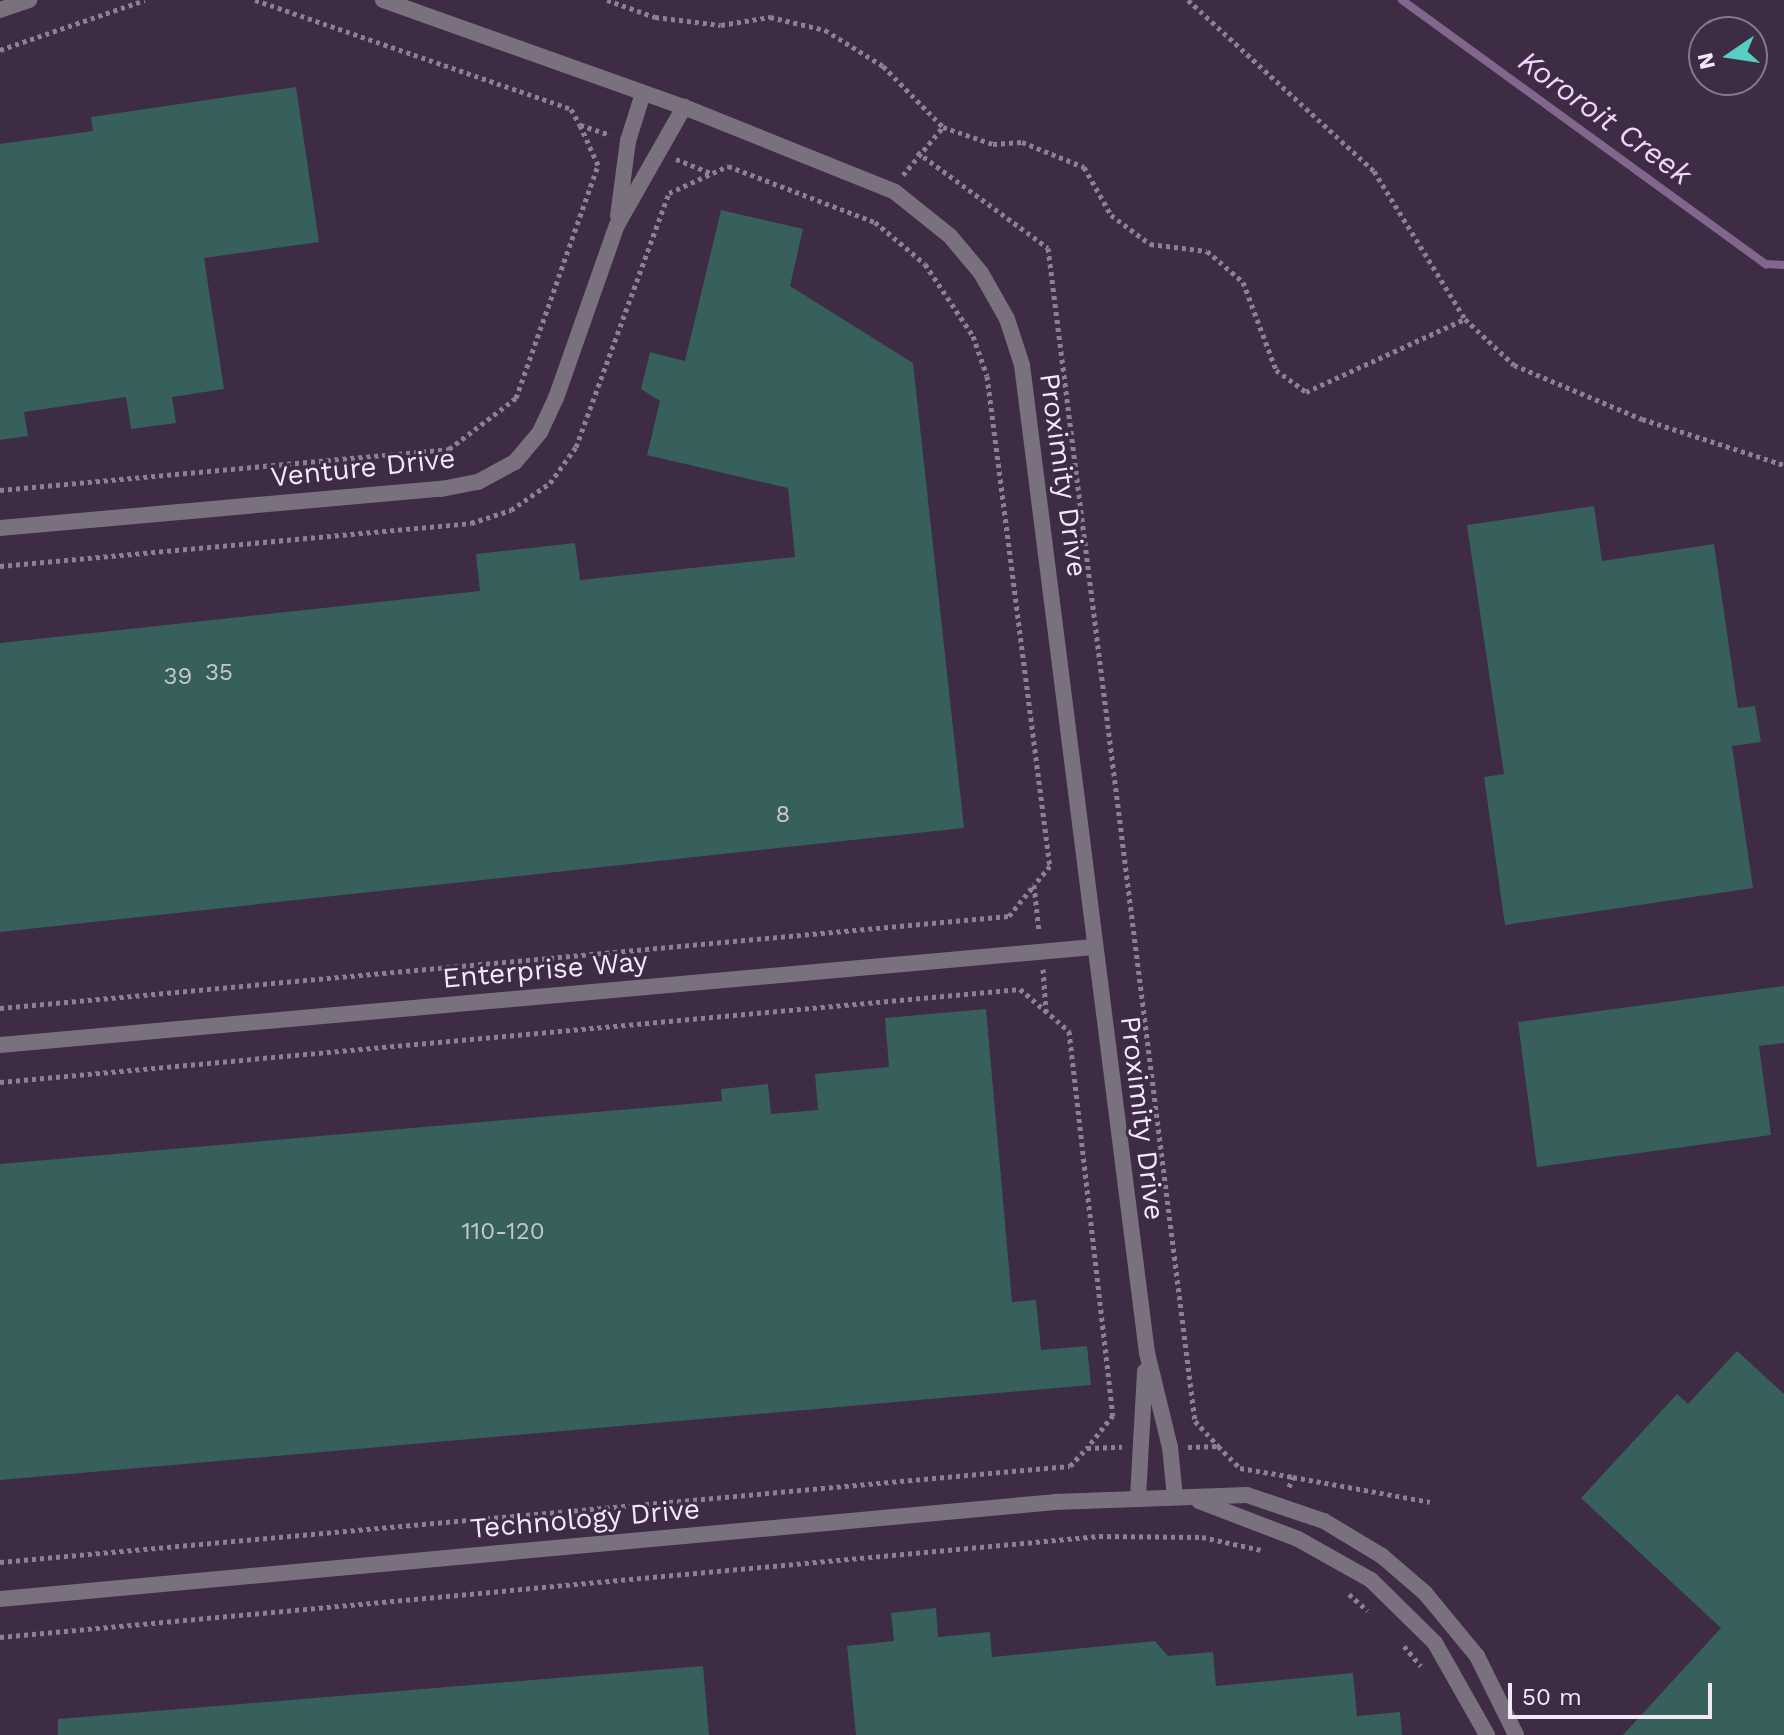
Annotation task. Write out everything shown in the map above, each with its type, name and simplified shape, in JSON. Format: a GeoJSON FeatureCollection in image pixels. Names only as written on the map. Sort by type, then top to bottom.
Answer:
{"type":"FeatureCollection","features":[{"type":"Feature","properties":{"kind":"street"},"geometry":{"type":"LineString","coordinates":[[0,10],[29,0]]}},
{"type":"Feature","properties":{"kind":"street","name":"Proximity Drive"},"geometry":{"type":"LineString","coordinates":[[383,0],[684,107],[895,192],[950,236],[981,273],[1007,319],[1022,365],[1147,1353],[1184,1497]]}},
{"type":"Feature","properties":{"kind":"street","name":"Venture Drive"},"geometry":{"type":"LineString","coordinates":[[617,225],[628,141],[643,93]]}},
{"type":"Feature","properties":{"kind":"street","name":"Venture Drive"},"geometry":{"type":"LineString","coordinates":[[0,528],[478,482],[515,462],[540,432],[617,225],[661,153],[684,107]]}},
{"type":"Feature","properties":{"kind":"street","name":"Enterprise Way"},"geometry":{"type":"LineString","coordinates":[[0,1045],[1094,947]]}},
{"type":"Feature","properties":{"kind":"street","name":"Proximity Drive"},"geometry":{"type":"LineString","coordinates":[[1138,1497],[1147,1353]]}},
{"type":"Feature","properties":{"kind":"street","name":"Technology Drive"},"geometry":{"type":"LineString","coordinates":[[0,1599],[1138,1497],[1247,1495],[1283,1504],[1324,1521],[1382,1556],[1456,1626],[1499,1695],[1516,1735]]}},
{"type":"Feature","properties":{"kind":"street"},"geometry":{"type":"LineString","coordinates":[[1184,1497],[1308,1543],[1371,1580],[1435,1643],[1487,1735]]}},
{"type":"Feature","properties":{"kind":"path"},"geometry":{"type":"LineString","coordinates":[[0,50],[145,0]]}},
{"type":"Feature","properties":{"kind":"path"},"geometry":{"type":"LineString","coordinates":[[0,490],[449,449],[516,398],[598,165],[571,109],[255,0]]}},
{"type":"Feature","properties":{"kind":"path"},"geometry":{"type":"LineString","coordinates":[[607,0],[655,17],[721,25],[770,17],[825,30],[883,66],[943,127],[993,144],[1022,142],[1084,167],[1111,215],[1150,244],[1207,251],[1243,282],[1276,370],[1306,392],[1465,319]]}},
{"type":"Feature","properties":{"kind":"path"},"geometry":{"type":"LineString","coordinates":[[1188,0],[1374,171],[1465,319],[1514,365],[1642,419],[1784,465]]}},
{"type":"Feature","properties":{"kind":"path"},"geometry":{"type":"LineString","coordinates":[[580,125],[628,141]]}},
{"type":"Feature","properties":{"kind":"path"},"geometry":{"type":"LineString","coordinates":[[895,192],[917,152],[943,127]]}},
{"type":"Feature","properties":{"kind":"path"},"geometry":{"type":"LineString","coordinates":[[917,152],[1048,248],[1195,1421],[1240,1468],[1293,1477]]}},
{"type":"Feature","properties":{"kind":"path"},"geometry":{"type":"LineString","coordinates":[[661,153],[712,173]]}},
{"type":"Feature","properties":{"kind":"path"},"geometry":{"type":"LineString","coordinates":[[0,566],[471,523],[511,510],[550,483],[576,447],[669,193],[728,166],[875,222],[925,264],[973,336],[987,376],[1050,866],[1009,916],[0,1008]]}},
{"type":"Feature","properties":{"kind":"path"},"geometry":{"type":"LineString","coordinates":[[1034,885],[1046,1012]]}},
{"type":"Feature","properties":{"kind":"path"},"geometry":{"type":"LineString","coordinates":[[0,1082],[1020,989],[1069,1031],[1113,1415],[1070,1466],[0,1562]]}},
{"type":"Feature","properties":{"kind":"path"},"geometry":{"type":"LineString","coordinates":[[1087,1448],[1140,1446]]}},
{"type":"Feature","properties":{"kind":"path"},"geometry":{"type":"LineString","coordinates":[[1170,1447],[1218,1446]]}},
{"type":"Feature","properties":{"kind":"path"},"geometry":{"type":"LineString","coordinates":[[0,1637],[1099,1536],[1202,1537],[1266,1552]]}},
{"type":"Feature","properties":{"kind":"building"},"geometry":{"type":"Polygon","coordinates":[[[296,87],[319,242],[204,258],[224,389],[172,397],[176,423],[131,429],[126,397],[24,412],[28,436],[0,440],[0,144],[93,131],[91,117],[296,87]]]}},
{"type":"Feature","properties":{"kind":"building"},"geometry":{"type":"Polygon","coordinates":[[[721,210],[803,229],[790,286],[913,363],[964,828],[0,932],[0,643],[480,591],[476,554],[575,543],[580,580],[795,557],[788,488],[647,455],[660,401],[641,389],[650,352],[685,361],[721,210]]]}},
{"type":"Feature","properties":{"kind":"building"},"geometry":{"type":"Polygon","coordinates":[[[1594,506],[1602,561],[1714,544],[1738,708],[1755,706],[1761,742],[1732,746],[1753,888],[1505,925],[1484,777],[1504,774],[1467,525],[1594,506]]]}},
{"type":"Feature","properties":{"kind":"building"},"geometry":{"type":"Polygon","coordinates":[[[1784,986],[1784,1043],[1759,1046],[1771,1135],[1537,1167],[1518,1022],[1784,986]]]}},
{"type":"Feature","properties":{"kind":"building"},"geometry":{"type":"Polygon","coordinates":[[[986,1009],[1012,1302],[1036,1300],[1041,1350],[1087,1346],[1091,1385],[0,1480],[0,1164],[722,1101],[721,1089],[768,1084],[771,1114],[818,1110],[815,1074],[889,1067],[885,1018],[986,1009]]]}},
{"type":"Feature","properties":{"kind":"building"},"geometry":{"type":"Polygon","coordinates":[[[1737,1351],[1784,1394],[1784,1735],[1623,1735],[1721,1628],[1581,1498],[1677,1394],[1688,1404],[1737,1351]]]}},
{"type":"Feature","properties":{"kind":"building"},"geometry":{"type":"Polygon","coordinates":[[[936,1608],[938,1637],[990,1632],[992,1657],[1155,1641],[1168,1656],[1213,1652],[1216,1686],[1353,1673],[1357,1716],[1400,1712],[1402,1735],[856,1735],[847,1646],[894,1641],[891,1613],[936,1608]]]}},
{"type":"Feature","properties":{"kind":"building"},"geometry":{"type":"Polygon","coordinates":[[[703,1666],[709,1735],[58,1735],[58,1719],[703,1666]]]}},
{"type":"Feature","properties":{"kind":"waterway","name":"Kororoit Creek"},"geometry":{"type":"LineString","coordinates":[[1402,0],[1766,264],[1784,265]]}}]}
